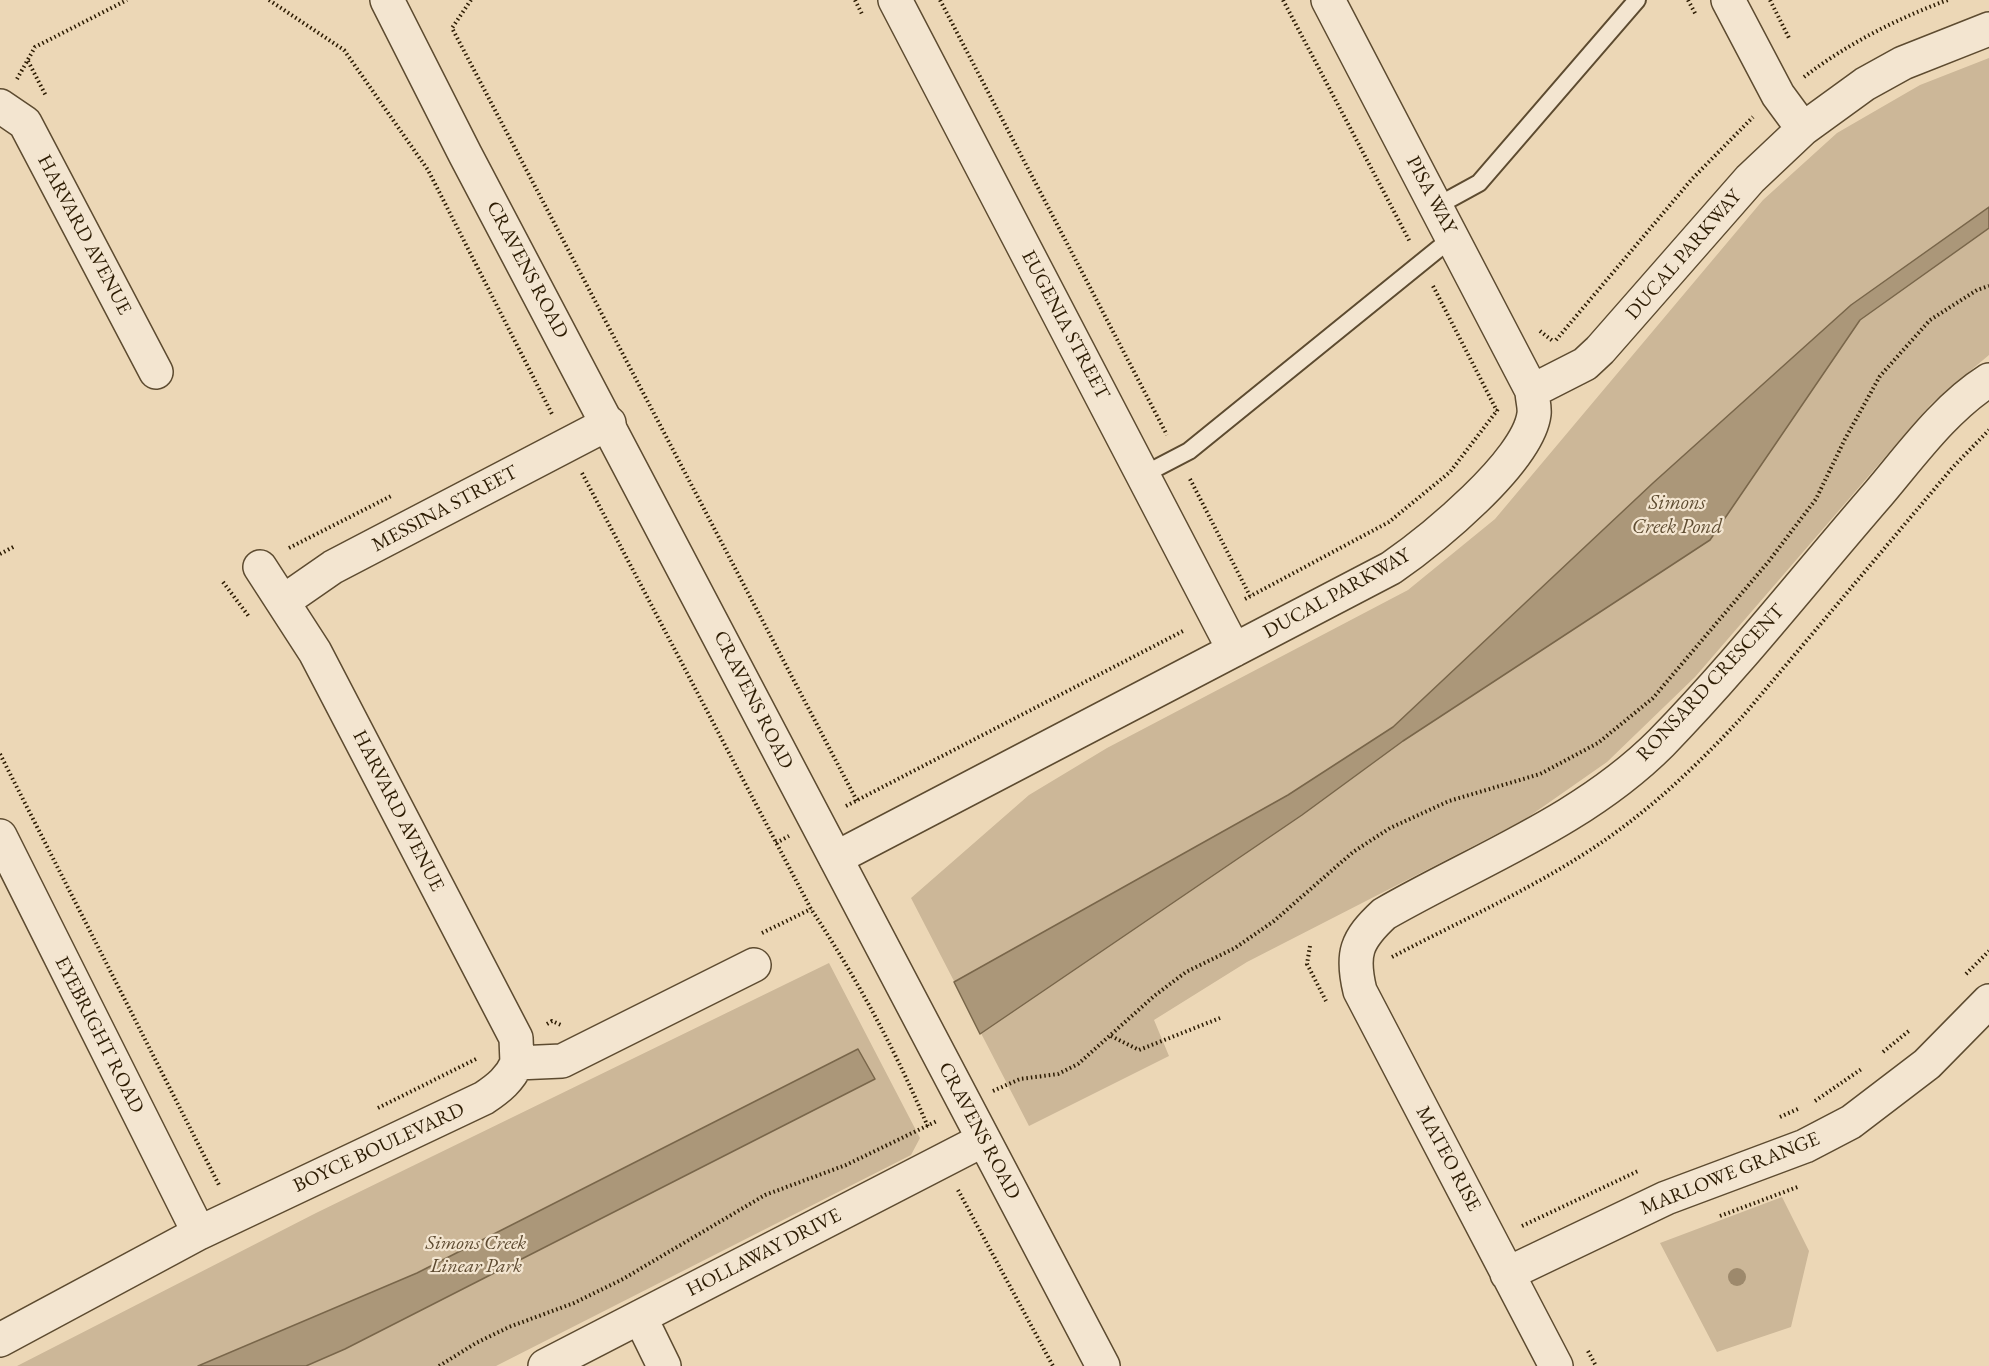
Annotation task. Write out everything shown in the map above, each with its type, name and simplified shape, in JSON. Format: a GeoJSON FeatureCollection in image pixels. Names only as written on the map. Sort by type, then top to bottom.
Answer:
{"type":"FeatureCollection","features":[{"type":"Feature","properties":{"kind":"street","name":"CRAVENS ROAD"},"geometry":{"type":"LineString","coordinates":[[370,0],[405,34]]}},
{"type":"Feature","properties":{"kind":"street","name":"CRAVENS ROAD"},"geometry":{"type":"LineString","coordinates":[[387,0],[1102,1366]]}},
{"type":"Feature","properties":{"kind":"street","name":"CRAVENS ROAD"},"geometry":{"type":"LineString","coordinates":[[393,0],[405,34]]}},
{"type":"Feature","properties":{"kind":"street","name":"EUGENIA STREET"},"geometry":{"type":"LineString","coordinates":[[895,0],[1234,650]]}},
{"type":"Feature","properties":{"kind":"street","name":"PISA WAY"},"geometry":{"type":"LineString","coordinates":[[1328,0],[1529,385]]}},
{"type":"Feature","properties":{"kind":"street"},"geometry":{"type":"LineString","coordinates":[[1728,0],[1778,95],[1803,129]]}},
{"type":"Feature","properties":{"kind":"street","name":"DUCAL PARKWAY"},"geometry":{"type":"LineString","coordinates":[[836,858],[1391,568],[1450,522],[1499,471],[1527,435],[1534,414],[1529,385],[1585,364],[1600,350],[1750,178],[1803,129],[1856,90],[1903,63],[1989,29]]}},
{"type":"Feature","properties":{"kind":"street","name":"HARVARD AVENUE"},"geometry":{"type":"LineString","coordinates":[[1,106],[25,123],[156,372]]}},
{"type":"Feature","properties":{"kind":"street","name":"RONSARD CRESCENT"},"geometry":{"type":"LineString","coordinates":[[1371,955],[1366,930],[1384,915],[1531,838],[1599,794],[1659,745],[1750,645],[1938,425],[1989,380]]}},
{"type":"Feature","properties":{"kind":"street","name":"MESSINA STREET"},"geometry":{"type":"LineString","coordinates":[[284,601],[333,567],[609,423]]}},
{"type":"Feature","properties":{"kind":"street","name":"HARVARD AVENUE"},"geometry":{"type":"LineString","coordinates":[[260,567],[315,652],[516,1051]]}},
{"type":"Feature","properties":{"kind":"street","name":"EYEBRIGHT ROAD"},"geometry":{"type":"LineString","coordinates":[[0,836],[192,1220]]}},
{"type":"Feature","properties":{"kind":"street"},"geometry":{"type":"LineString","coordinates":[[516,1051],[562,1061],[756,950]]}},
{"type":"Feature","properties":{"kind":"street","name":"MATEO RISE"},"geometry":{"type":"LineString","coordinates":[[1371,955],[1355,968],[1360,991],[1556,1366]]}},
{"type":"Feature","properties":{"kind":"street","name":"MARLOWE GRANGE"},"geometry":{"type":"LineString","coordinates":[[1508,1274],[1541,1256],[1666,1198],[1805,1146],[1851,1122],[1927,1064],[1989,1001]]}},
{"type":"Feature","properties":{"kind":"street","name":"BOYCE BOULEVARD"},"geometry":{"type":"LineString","coordinates":[[0,1340],[192,1220],[484,1098],[500,1087],[512,1074],[516,1051]]}},
{"type":"Feature","properties":{"kind":"street","name":"HOLLAWAY DRIVE"},"geometry":{"type":"LineString","coordinates":[[545,1366],[983,1140]]}},
{"type":"Feature","properties":{"kind":"street"},"geometry":{"type":"LineString","coordinates":[[640,1317],[664,1366]]}},
{"type":"Feature","properties":{"kind":"lane"},"geometry":{"type":"LineString","coordinates":[[1437,206],[1479,183],[1637,0]]}},
{"type":"Feature","properties":{"kind":"lane"},"geometry":{"type":"LineString","coordinates":[[1143,475],[1179,458],[1453,237]]}},
{"type":"Feature","properties":{"kind":"path"},"geometry":{"type":"LineString","coordinates":[[1,106],[35,47],[127,0]]}},
{"type":"Feature","properties":{"kind":"path"},"geometry":{"type":"LineString","coordinates":[[269,0],[344,50],[428,170],[584,477],[811,909],[842,955],[914,1093],[943,1161],[1053,1366]]}},
{"type":"Feature","properties":{"kind":"path"},"geometry":{"type":"LineString","coordinates":[[471,0],[452,28],[857,801]]}},
{"type":"Feature","properties":{"kind":"path"},"geometry":{"type":"LineString","coordinates":[[940,0],[1250,596]]}},
{"type":"Feature","properties":{"kind":"path"},"geometry":{"type":"LineString","coordinates":[[1283,0],[1497,411]]}},
{"type":"Feature","properties":{"kind":"path"},"geometry":{"type":"LineString","coordinates":[[776,843],[1389,522],[1450,472],[1497,411],[1529,385],[1692,179],[1721,148],[1778,95],[1840,51],[1948,0]]}},
{"type":"Feature","properties":{"kind":"path"},"geometry":{"type":"LineString","coordinates":[[439,1366],[476,1343],[509,1327],[574,1303],[623,1279],[765,1195],[846,1165],[966,1107],[1004,1084],[1020,1079],[1058,1074],[1078,1064],[1170,984],[1186,972],[1235,948],[1274,921],[1353,852],[1390,828],[1449,801],[1540,774],[1598,743],[1653,698],[1727,612],[1816,499],[1845,439],[1880,376],[1930,320],[1977,290],[1989,286]]}},
{"type":"Feature","properties":{"kind":"path"},"geometry":{"type":"LineString","coordinates":[[1371,955],[1570,862],[1618,831],[1664,793],[1708,754],[1743,716],[1953,467],[1989,430]]}},
{"type":"Feature","properties":{"kind":"path"},"geometry":{"type":"LineString","coordinates":[[573,482],[584,477]]}},
{"type":"Feature","properties":{"kind":"path"},"geometry":{"type":"LineString","coordinates":[[0,554],[15,546]]}},
{"type":"Feature","properties":{"kind":"path"},"geometry":{"type":"LineString","coordinates":[[0,754],[220,1188]]}},
{"type":"Feature","properties":{"kind":"path"},"geometry":{"type":"LineString","coordinates":[[756,950],[811,909]]}},
{"type":"Feature","properties":{"kind":"path"},"geometry":{"type":"LineString","coordinates":[[1958,982],[1989,951]]}},
{"type":"Feature","properties":{"kind":"path"},"geometry":{"type":"LineString","coordinates":[[542,1013],[548,1023]]}},
{"type":"Feature","properties":{"kind":"path"},"geometry":{"type":"LineString","coordinates":[[1111,1036],[1139,1050],[1220,1018]]}},
{"type":"Feature","properties":{"kind":"path"},"geometry":{"type":"LineString","coordinates":[[369,1113],[516,1051],[552,1021],[567,1028]]}},
{"type":"Feature","properties":{"kind":"path"},"geometry":{"type":"LineString","coordinates":[[1879,1056],[1912,1028]]}},
{"type":"Feature","properties":{"kind":"path"},"geometry":{"type":"LineString","coordinates":[[1813,1102],[1870,1063]]}},
{"type":"Feature","properties":{"kind":"path"},"geometry":{"type":"LineString","coordinates":[[1775,1119],[1803,1107]]}},
{"type":"Feature","properties":{"kind":"path"},"geometry":{"type":"LineString","coordinates":[[1522,1226],[1600,1187],[1643,1169]]}},
{"type":"Feature","properties":{"kind":"path"},"geometry":{"type":"LineString","coordinates":[[192,1220],[220,1188],[231,1182]]}},
{"type":"Feature","properties":{"kind":"path"},"geometry":{"type":"LineString","coordinates":[[1516,1215],[1541,1256]]}},
{"type":"Feature","properties":{"kind":"path"},"geometry":{"type":"LineString","coordinates":[[1586,1346],[1596,1366]]}},
{"type":"Feature","properties":{"kind":"green space"},"geometry":{"type":"Polygon","coordinates":[[[1989,58],[1989,355],[1931,404],[1695,677],[1607,762],[1524,820],[1247,962],[1154,1020],[1169,1056],[1029,1126],[911,898],[1029,795],[1107,748],[1408,590],[1495,519],[1763,200],[1837,133],[1920,85],[1989,58]]]}},
{"type":"Feature","properties":{"kind":"green space","name":"Simons Creek Linear Park"},"geometry":{"type":"Polygon","coordinates":[[[829,963],[920,1138],[911,1155],[496,1366],[17,1366],[316,1213],[829,963]]]}},
{"type":"Feature","properties":{"kind":"green space"},"geometry":{"type":"Polygon","coordinates":[[[1782,1197],[1809,1251],[1791,1327],[1717,1352],[1660,1243],[1782,1197]]]}},
{"type":"Feature","properties":{"kind":"water","name":"Simons Creek Pond"},"geometry":{"type":"Polygon","coordinates":[[[1989,207],[1989,228],[1860,320],[1710,540],[1403,741],[1302,815],[980,1034],[954,982],[1288,795],[1393,727],[1653,483],[1851,305],[1989,207]]]}},
{"type":"Feature","properties":{"kind":"water"},"geometry":{"type":"Polygon","coordinates":[[[858,1049],[875,1079],[345,1349],[306,1366],[198,1366],[417,1273],[858,1049]]]}}]}
